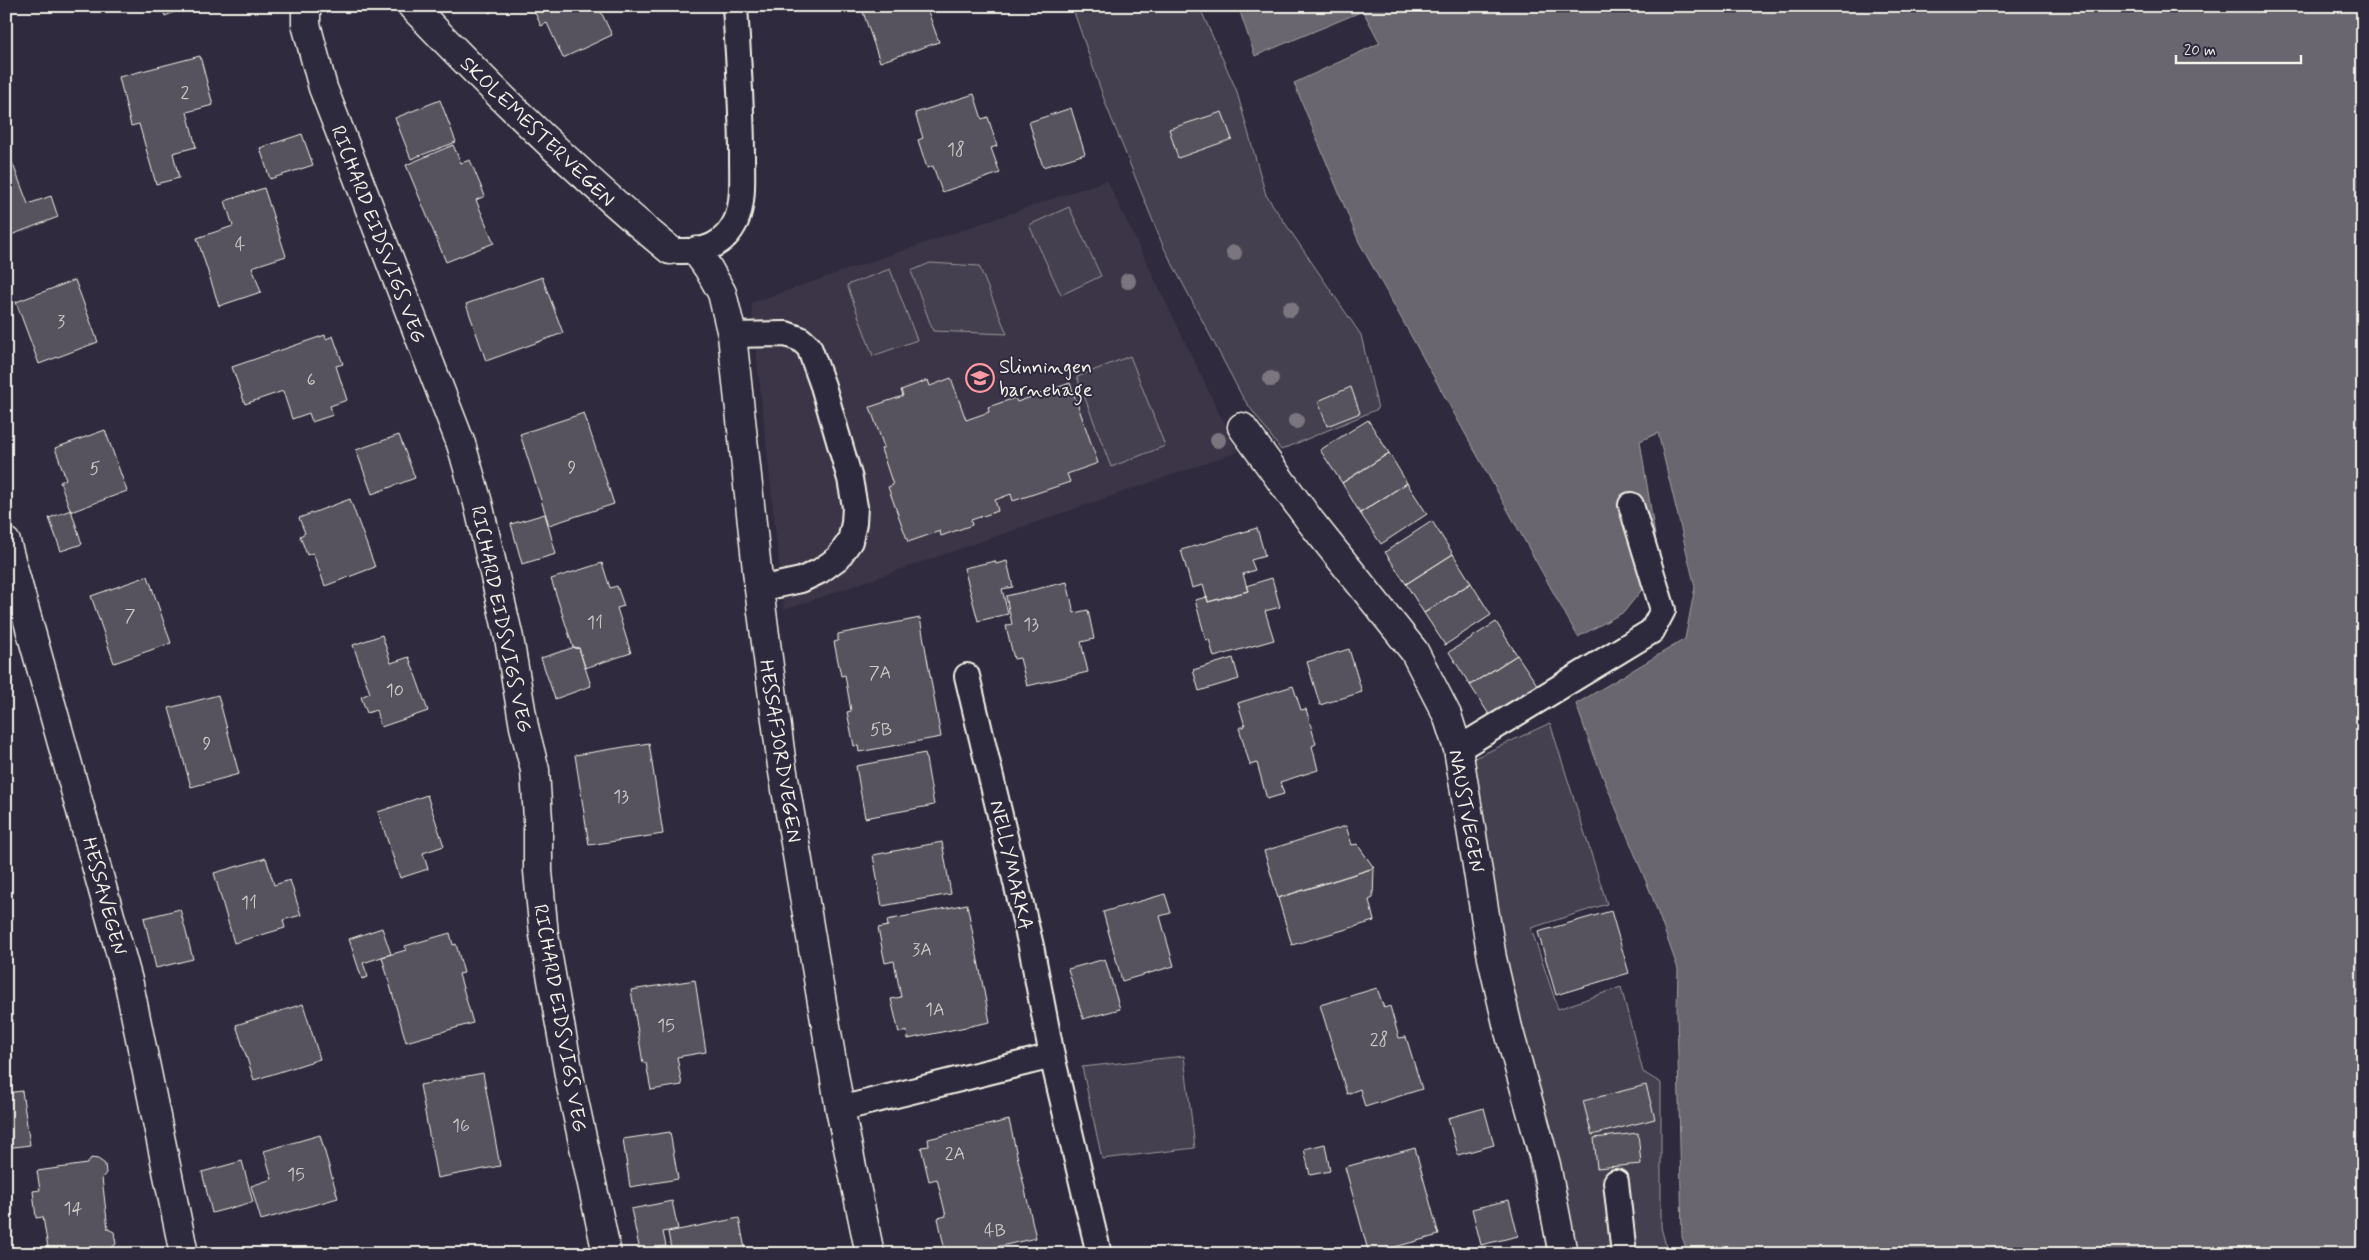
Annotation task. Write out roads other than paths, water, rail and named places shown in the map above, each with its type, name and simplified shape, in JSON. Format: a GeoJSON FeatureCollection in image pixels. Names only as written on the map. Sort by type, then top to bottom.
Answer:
{"type":"FeatureCollection","features":[{"type":"Feature","properties":{"kind":"street","name":"RICHARD EIDSVIGS VEG"},"geometry":{"type":"LineString","coordinates":[[306,6],[306,24],[323,88],[461,444],[478,503],[510,638],[524,727],[535,770],[538,820],[538,871],[544,935],[570,1086],[607,1254]]}},
{"type":"Feature","properties":{"kind":"street","name":"SKOLEMESTERVEGEN"},"geometry":{"type":"LineString","coordinates":[[412,6],[503,101],[609,200],[683,250]]}},
{"type":"Feature","properties":{"kind":"street","name":"HESSAFJORDVEGEN"},"geometry":{"type":"LineString","coordinates":[[683,250],[708,268],[722,294],[732,335],[759,589],[782,766],[840,1109],[870,1254]]}},
{"type":"Feature","properties":{"kind":"street","name":"NAUSTVEGEN"},"geometry":{"type":"LineString","coordinates":[[1242,427],[1311,522],[1414,651],[1447,715],[1458,750],[1492,958],[1508,1028],[1546,1165],[1563,1254]]}},
{"type":"Feature","properties":{"kind":"street","name":"HESSAVEGEN"},"geometry":{"type":"LineString","coordinates":[[6,542],[128,984],[184,1254]]}},
{"type":"Feature","properties":{"kind":"lane"},"geometry":{"type":"LineString","coordinates":[[683,250],[700,251],[720,242],[736,221],[742,188],[742,113],[735,6]]}},
{"type":"Feature","properties":{"kind":"lane"},"geometry":{"type":"LineString","coordinates":[[732,335],[786,334],[800,339],[809,346],[844,461],[854,507],[854,523],[850,541],[838,558],[820,571],[801,580],[759,589]]}},
{"type":"Feature","properties":{"kind":"lane"},"geometry":{"type":"LineString","coordinates":[[1458,750],[1652,631],[1663,610],[1631,505]]}},
{"type":"Feature","properties":{"kind":"lane","name":"NELLYMARKA"},"geometry":{"type":"LineString","coordinates":[[967,676],[1031,946],[1052,1056],[1099,1254]]}},
{"type":"Feature","properties":{"kind":"lane"},"geometry":{"type":"LineString","coordinates":[[840,1109],[1052,1056]]}},
{"type":"Feature","properties":{"kind":"lane"},"geometry":{"type":"LineString","coordinates":[[1616,1182],[1624,1254]]}},
{"type":"Feature","properties":{"kind":"place","name":"Slinningen barnehage"},"geometry":{"type":"Point","coordinates":[980,378]}}]}
